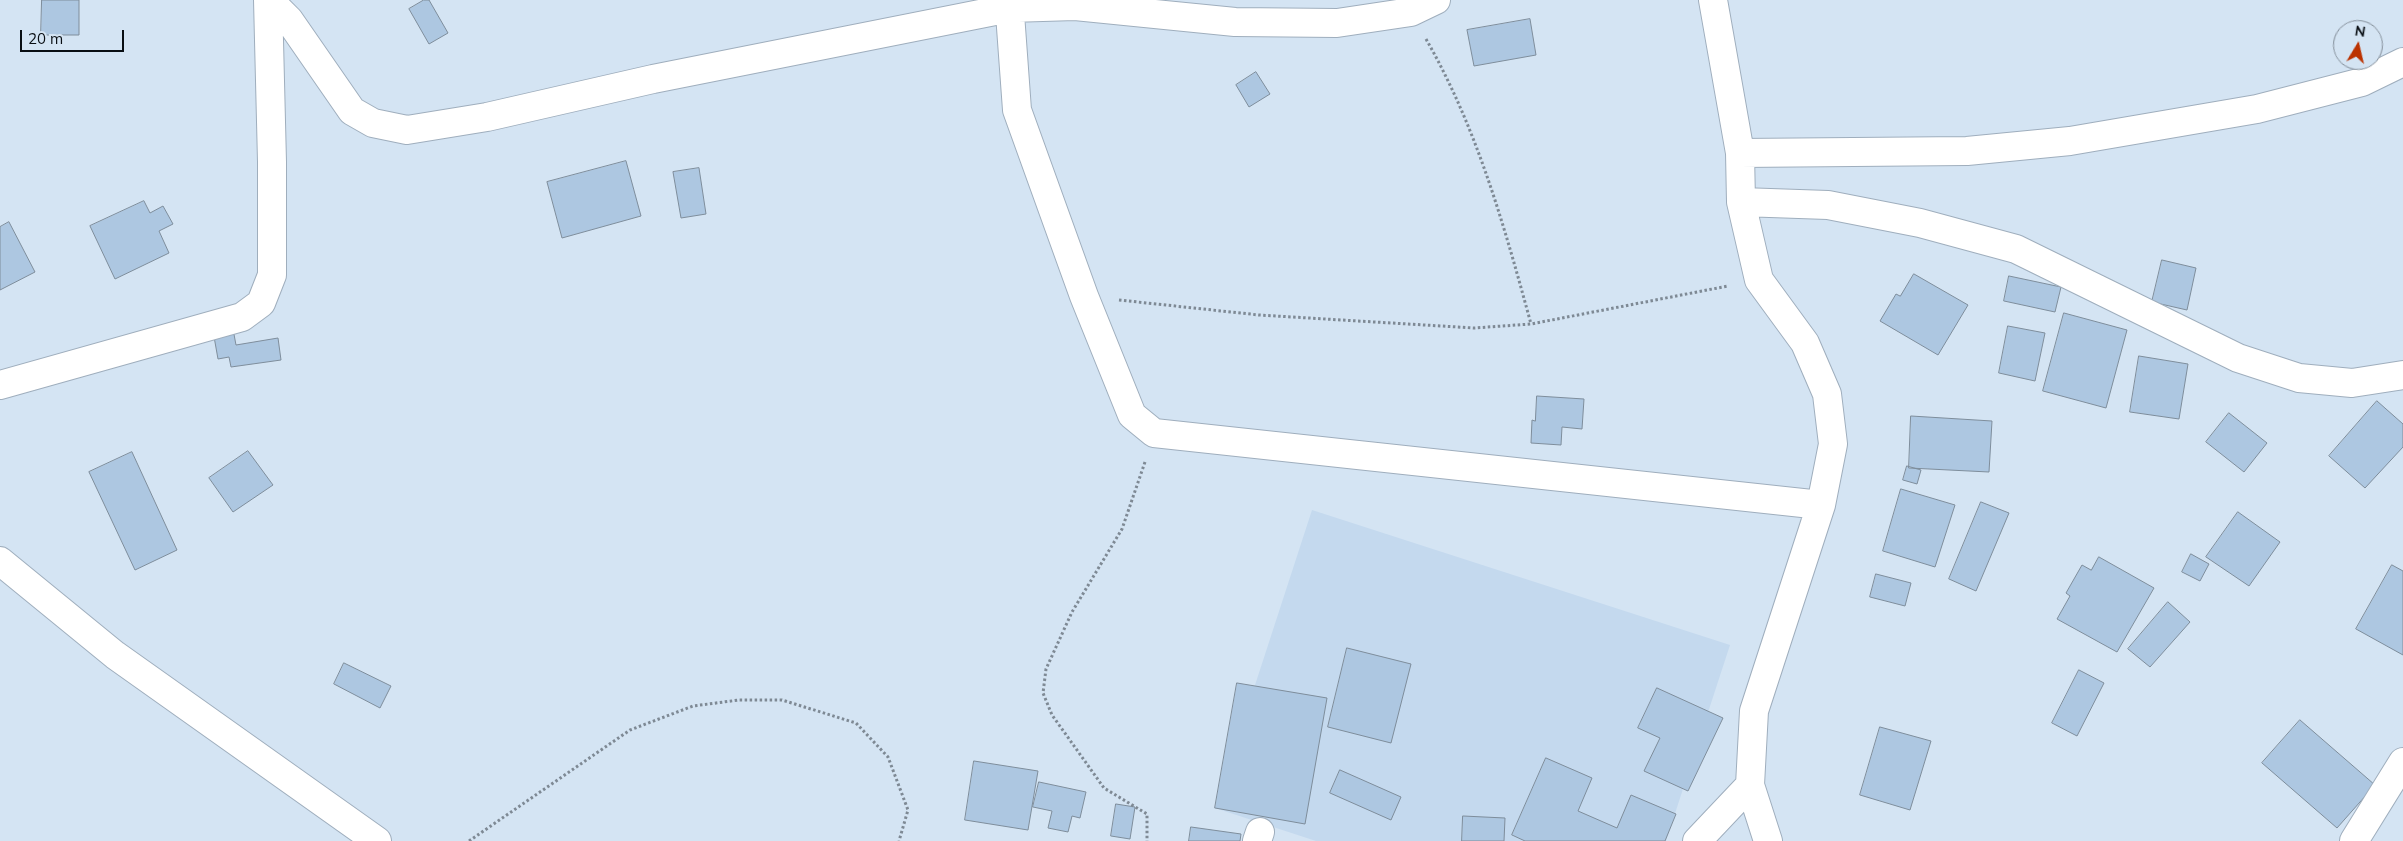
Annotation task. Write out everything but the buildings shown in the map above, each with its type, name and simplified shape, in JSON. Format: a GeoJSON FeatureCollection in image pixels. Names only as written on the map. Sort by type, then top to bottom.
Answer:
{"type":"FeatureCollection","features":[{"type":"Feature","properties":{"kind":"street"},"geometry":{"type":"LineString","coordinates":[[268,0],[289,20],[352,111],[373,123],[407,130],[487,118],[653,79],[1009,4],[1075,6],[1235,22],[1337,23],[1411,12],[1436,0]]}},
{"type":"Feature","properties":{"kind":"street"},"geometry":{"type":"LineString","coordinates":[[0,385],[242,317],[261,303],[272,275],[272,162],[268,0]]}},
{"type":"Feature","properties":{"kind":"street"},"geometry":{"type":"LineString","coordinates":[[1708,2],[1740,152],[1741,202],[1759,280],[1805,343],[1827,394],[1833,444],[1821,505],[1754,711],[1750,785],[1768,841]]}},
{"type":"Feature","properties":{"kind":"street"},"geometry":{"type":"LineString","coordinates":[[1009,4],[1017,110],[1084,296],[1132,414],[1154,433],[1821,505]]}},
{"type":"Feature","properties":{"kind":"street"},"geometry":{"type":"LineString","coordinates":[[1740,152],[1967,151],[2070,141],[2257,109],[2362,82],[2403,62]]}},
{"type":"Feature","properties":{"kind":"street"},"geometry":{"type":"LineString","coordinates":[[1741,202],[1828,205],[1920,224],[2016,248],[2238,358],[2299,378],[2352,383],[2403,375]]}},
{"type":"Feature","properties":{"kind":"street"},"geometry":{"type":"LineString","coordinates":[[0,561],[115,655],[377,841]]}},
{"type":"Feature","properties":{"kind":"street"},"geometry":{"type":"LineString","coordinates":[[2354,841],[2403,762]]}},
{"type":"Feature","properties":{"kind":"street"},"geometry":{"type":"LineString","coordinates":[[1697,841],[1750,785]]}},
{"type":"Feature","properties":{"kind":"path"},"geometry":{"type":"LineString","coordinates":[[1411,12],[1448,77],[1477,146],[1503,224],[1532,324]]}},
{"type":"Feature","properties":{"kind":"path"},"geometry":{"type":"LineString","coordinates":[[1084,296],[1288,317],[1474,328],[1532,324],[1759,280]]}},
{"type":"Feature","properties":{"kind":"path"},"geometry":{"type":"LineString","coordinates":[[1147,841],[1147,814],[1104,788],[1052,716],[1043,693],[1046,669],[1072,612],[1122,529],[1154,433]]}},
{"type":"Feature","properties":{"kind":"path"},"geometry":{"type":"LineString","coordinates":[[469,841],[630,730],[693,706],[739,700],[782,700],[856,723],[888,757],[908,810],[899,841]]}},
{"type":"Feature","properties":{"kind":"shaded area"},"geometry":{"type":"Polygon","coordinates":[[[1312,510],[1730,645],[1666,841],[1316,841],[1215,808],[1312,510]]]}}]}
